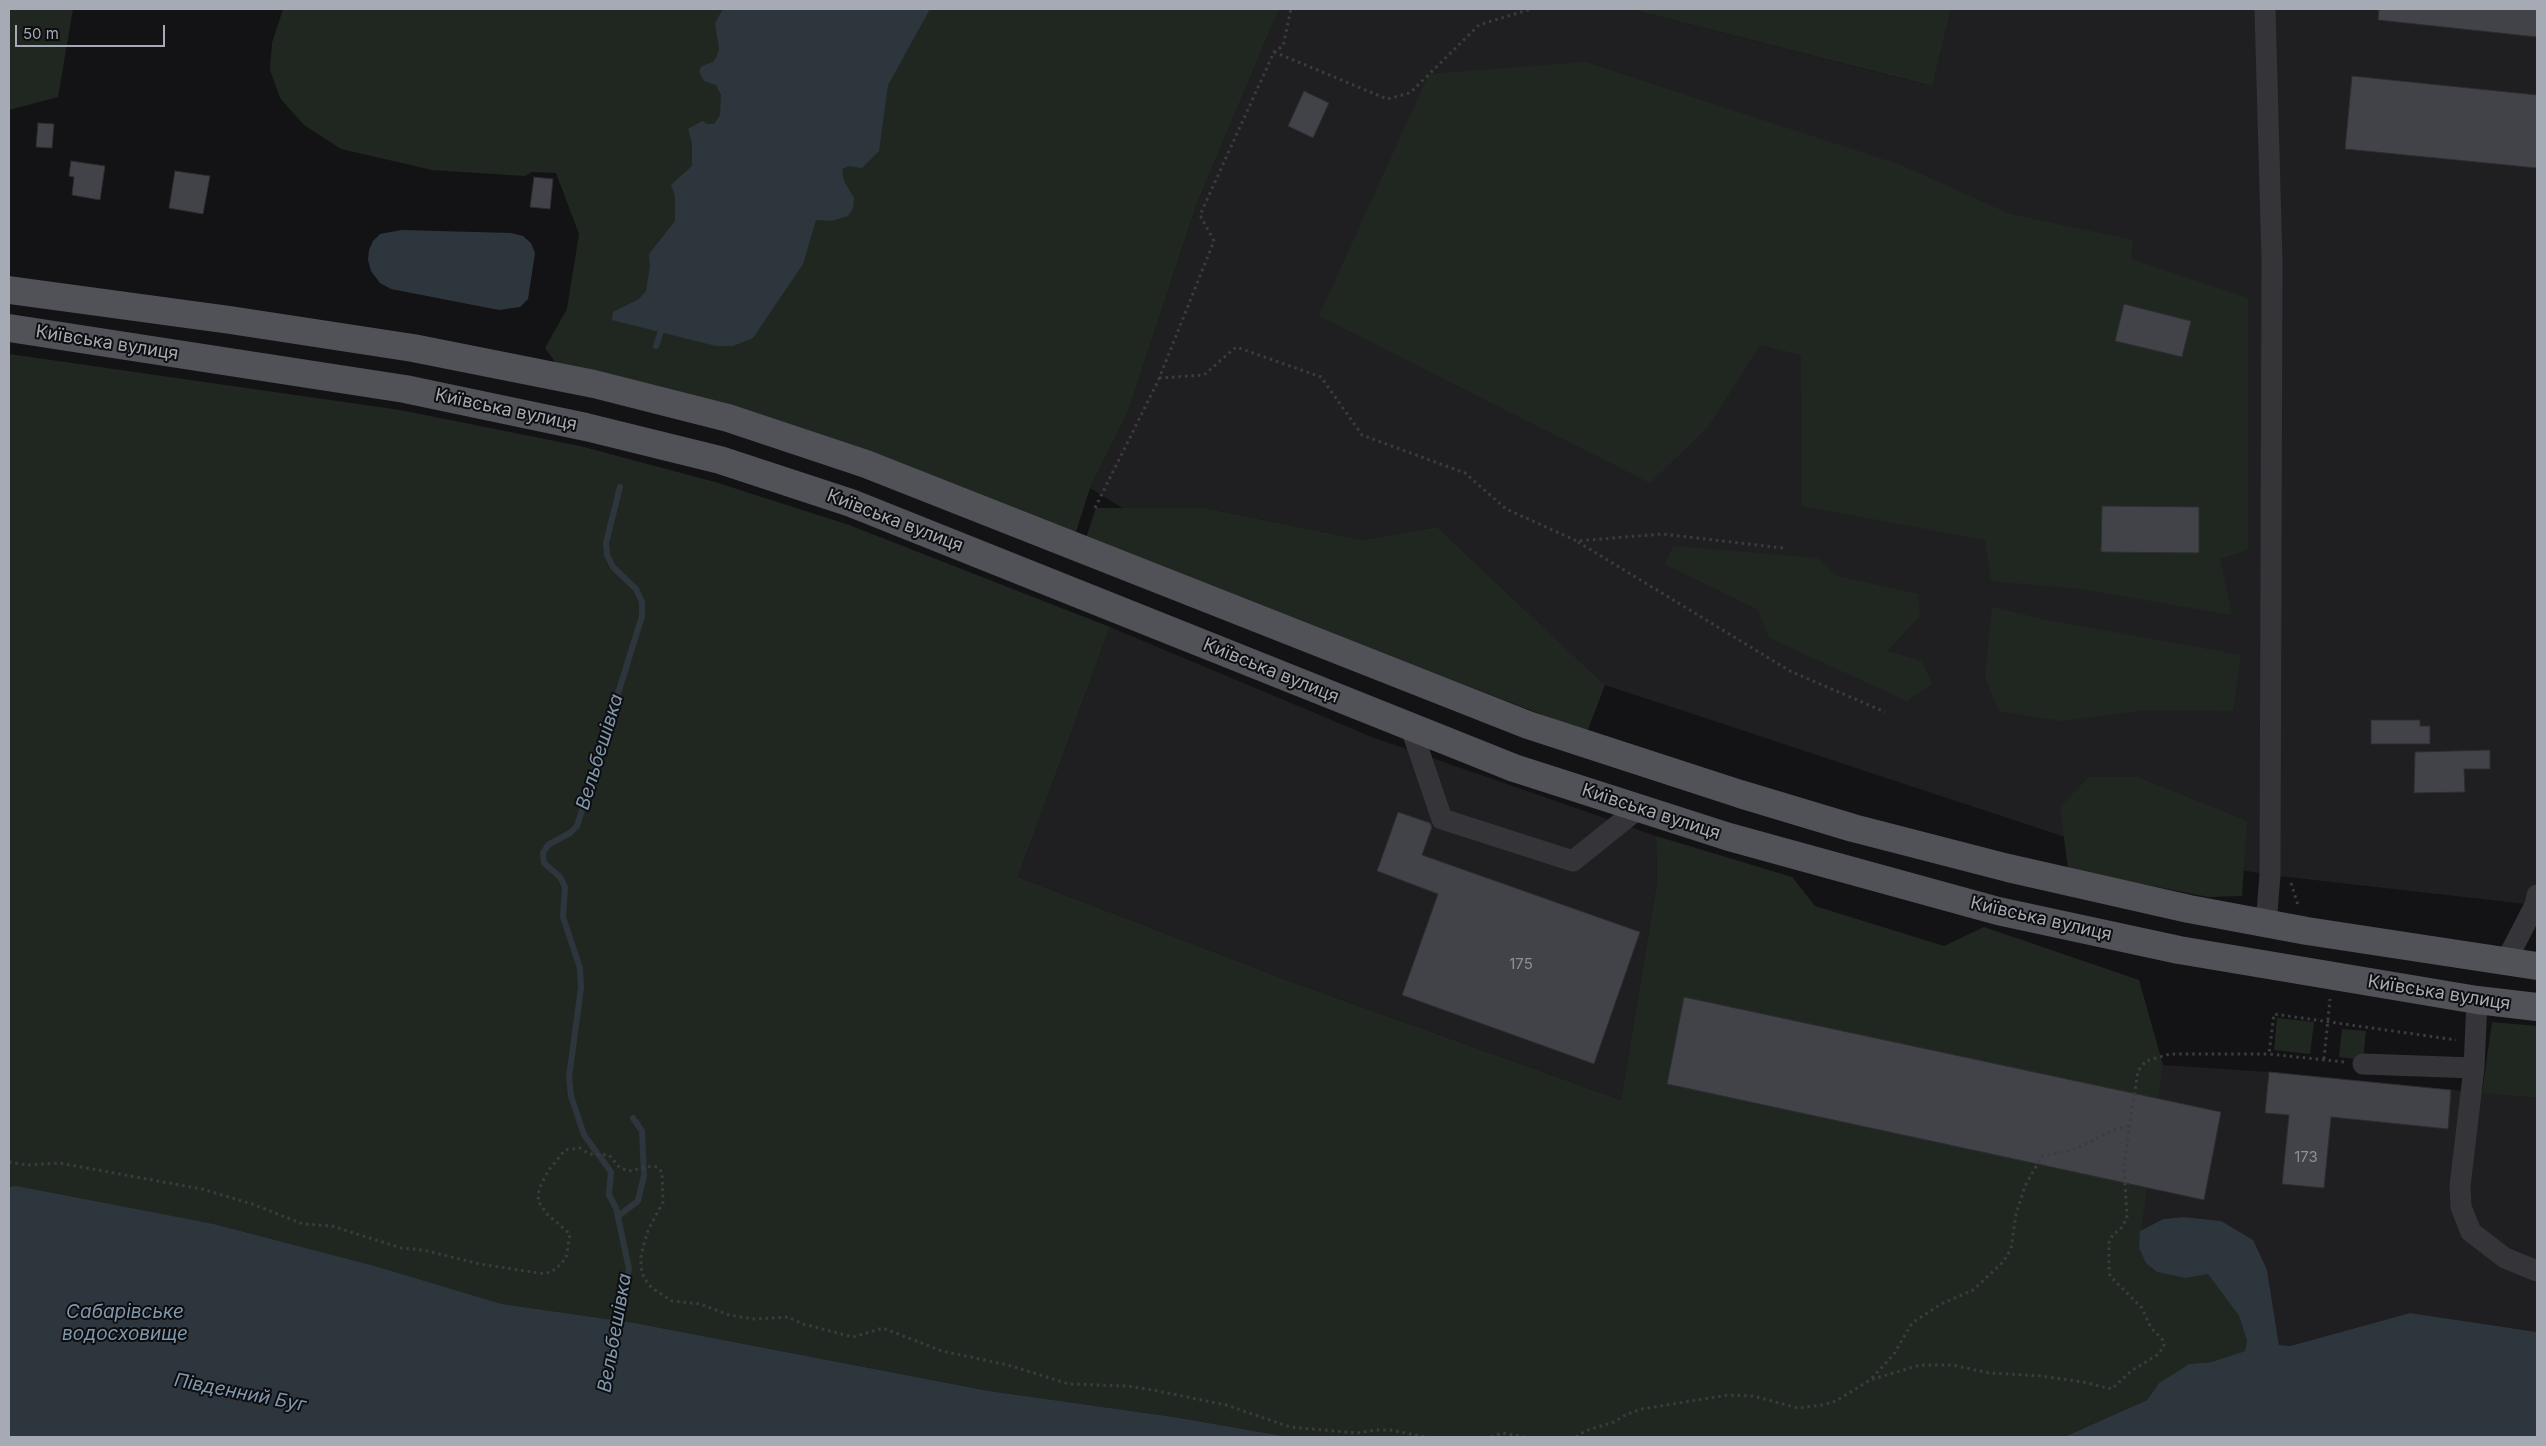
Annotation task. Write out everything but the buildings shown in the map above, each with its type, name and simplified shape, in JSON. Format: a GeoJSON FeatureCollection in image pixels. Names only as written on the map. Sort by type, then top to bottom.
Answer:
{"type":"FeatureCollection","features":[{"type":"Feature","properties":{"kind":"main road"},"geometry":{"type":"LineString","coordinates":[[9,290],[230,320],[413,348],[624,392],[728,418],[866,464],[1528,726],[1652,767],[1853,828],[2117,893],[2266,924],[2505,963],[2537,966]]}},
{"type":"Feature","properties":{"kind":"main road","name":"Київська вулиця"},"geometry":{"type":"LineString","coordinates":[[9,328],[405,388],[614,434],[720,460],[851,503],[1134,614],[1411,728],[1514,768],[1841,870],[1998,911],[2208,955],[2477,1000],[2537,1007]]}},
{"type":"Feature","properties":{"kind":"main road"},"geometry":{"type":"LineString","coordinates":[[614,434],[624,392]]}},
{"type":"Feature","properties":{"kind":"main road"},"geometry":{"type":"LineString","coordinates":[[1841,870],[1853,828]]}},
{"type":"Feature","properties":{"kind":"main road"},"geometry":{"type":"LineString","coordinates":[[2108,935],[2117,893]]}},
{"type":"Feature","properties":{"kind":"lane"},"geometry":{"type":"LineString","coordinates":[[2265,9],[2272,261],[2270,875],[2266,924]]}},
{"type":"Feature","properties":{"kind":"lane"},"geometry":{"type":"LineString","coordinates":[[1411,728],[1442,819],[1573,861],[1639,808]]}},
{"type":"Feature","properties":{"kind":"lane"},"geometry":{"type":"LineString","coordinates":[[2505,963],[2535,905],[2537,895]]}},
{"type":"Feature","properties":{"kind":"lane"},"geometry":{"type":"LineString","coordinates":[[2477,1000],[2474,1068],[2460,1186],[2461,1206],[2472,1232],[2505,1258],[2537,1271]]}},
{"type":"Feature","properties":{"kind":"lane"},"geometry":{"type":"LineString","coordinates":[[2363,1064],[2474,1068]]}},
{"type":"Feature","properties":{"kind":"path"},"geometry":{"type":"LineString","coordinates":[[1096,508],[1159,378],[1214,241],[1200,215],[1274,52],[1283,46],[1291,9]]}},
{"type":"Feature","properties":{"kind":"path"},"geometry":{"type":"LineString","coordinates":[[1274,52],[1387,99],[1410,92],[1479,25],[1531,9]]}},
{"type":"Feature","properties":{"kind":"path"},"geometry":{"type":"LineString","coordinates":[[1159,378],[1204,375],[1236,347],[1321,376],[1362,435],[1465,473],[1506,509],[1577,542],[1790,671],[1885,712]]}},
{"type":"Feature","properties":{"kind":"path"},"geometry":{"type":"LineString","coordinates":[[1577,542],[1662,534],[1783,548]]}},
{"type":"Feature","properties":{"kind":"path"},"geometry":{"type":"LineString","coordinates":[[2324,1059],[2330,998]]}},
{"type":"Feature","properties":{"kind":"path"},"geometry":{"type":"LineString","coordinates":[[2269,1054],[2274,1014],[2474,1042]]}},
{"type":"Feature","properties":{"kind":"path"},"geometry":{"type":"LineString","coordinates":[[1870,1380],[1907,1368],[1936,1364],[1989,1372],[2060,1378],[2112,1389],[2131,1371],[2158,1355],[2164,1347],[2164,1341],[2150,1328],[2142,1308],[2110,1276],[2109,1268],[2109,1243],[2113,1234],[2120,1230],[2128,1218],[2124,1164],[2128,1126],[2138,1071],[2146,1061],[2170,1054],[2269,1054],[2363,1064]]}},
{"type":"Feature","properties":{"kind":"path"},"geometry":{"type":"LineString","coordinates":[[1576,1437],[1585,1431],[1614,1422],[1627,1414],[1642,1409],[1728,1395],[1753,1396],[1798,1408],[1822,1406],[1836,1401],[1870,1380],[1882,1370],[1912,1324],[1941,1304],[1973,1290],[2003,1262],[2011,1249],[2016,1214],[2025,1186],[2042,1156],[2072,1150],[2117,1129],[2128,1126]]}},
{"type":"Feature","properties":{"kind":"path"},"geometry":{"type":"LineString","coordinates":[[9,1162],[27,1165],[59,1163],[202,1189],[252,1204],[303,1224],[332,1226],[401,1248],[422,1250],[480,1264],[545,1274],[556,1269],[566,1258],[570,1234],[547,1214],[538,1201],[539,1189],[548,1171],[565,1150],[580,1148],[589,1154],[609,1155],[620,1168],[628,1172],[652,1166],[657,1167],[662,1172],[663,1202],[648,1230],[641,1255],[641,1267],[644,1278],[652,1288],[672,1301],[700,1304],[729,1315],[754,1320],[788,1317],[803,1324],[853,1337],[883,1328],[942,1351],[1008,1365],[1069,1384],[1127,1386],[1153,1390],[1226,1405],[1290,1427],[1357,1433],[1391,1430],[1425,1437]]}},
{"type":"Feature","properties":{"kind":"path"},"geometry":{"type":"LineString","coordinates":[[1491,1437],[1503,1433],[1524,1437]]}},
{"type":"Feature","properties":{"kind":"shaded area"},"geometry":{"type":"Polygon","coordinates":[[[9,9],[73,9],[58,97],[9,110],[9,9]]]}},
{"type":"Feature","properties":{"kind":"shaded area"},"geometry":{"type":"Polygon","coordinates":[[[283,9],[1279,9],[1196,206],[1128,412],[1090,488],[1075,535],[556,363],[545,348],[567,309],[579,234],[556,173],[532,172],[525,176],[432,170],[341,149],[304,125],[280,98],[270,70],[272,43],[283,9]]]}},
{"type":"Feature","properties":{"kind":"shaded area"},"geometry":{"type":"Polygon","coordinates":[[[1279,9],[1630,9],[1931,86],[1951,9],[2537,9],[2537,899],[2535,905],[2270,875],[2112,848],[2071,839],[1605,685],[1437,527],[1362,540],[1205,508],[1124,509],[1090,488],[1128,412],[1196,206],[1279,9]]]}},
{"type":"Feature","properties":{"kind":"shaded area"},"geometry":{"type":"Polygon","coordinates":[[[1630,9],[1951,9],[1932,86],[1630,9]]]}},
{"type":"Feature","properties":{"kind":"shaded area"},"geometry":{"type":"Polygon","coordinates":[[[1585,62],[1901,165],[2010,214],[2133,240],[2131,259],[2248,298],[2248,550],[2220,559],[2232,615],[2080,589],[1991,581],[1985,540],[1802,506],[1801,355],[1760,345],[1708,427],[1650,483],[1319,316],[1429,74],[1585,62]]]}},
{"type":"Feature","properties":{"kind":"shaded area"},"geometry":{"type":"Polygon","coordinates":[[[9,354],[400,410],[580,446],[715,482],[849,525],[1110,627],[1018,877],[1292,982],[1621,1100],[1657,882],[1656,836],[1792,877],[1815,906],[1944,946],[1984,927],[2139,980],[2163,1065],[2139,1248],[2186,1278],[2208,1273],[2239,1316],[2247,1341],[2245,1351],[2211,1362],[2189,1364],[2159,1383],[2147,1400],[2064,1437],[1289,1437],[1174,1417],[989,1391],[635,1323],[502,1304],[375,1266],[214,1224],[9,1187],[9,354]]]}},
{"type":"Feature","properties":{"kind":"shaded area"},"geometry":{"type":"Polygon","coordinates":[[[1096,508],[1205,508],[1362,540],[1437,527],[1605,685],[1587,732],[1086,538],[1096,508]]]}},
{"type":"Feature","properties":{"kind":"shaded area"},"geometry":{"type":"Polygon","coordinates":[[[1673,546],[1817,558],[1837,576],[1918,594],[1920,616],[1887,651],[1922,661],[1932,684],[1907,701],[1769,638],[1758,610],[1665,564],[1673,546]]]}},
{"type":"Feature","properties":{"kind":"shaded area"},"geometry":{"type":"Polygon","coordinates":[[[1992,607],[2047,620],[2241,655],[2233,711],[2146,710],[2061,721],[1999,711],[1985,677],[1992,607]]]}},
{"type":"Feature","properties":{"kind":"shaded area"},"geometry":{"type":"Polygon","coordinates":[[[1110,627],[1372,737],[1656,836],[1657,882],[1621,1100],[1292,982],[1018,877],[1110,627]]]}},
{"type":"Feature","properties":{"kind":"shaded area"},"geometry":{"type":"Polygon","coordinates":[[[2089,777],[2137,777],[2247,821],[2242,896],[2208,897],[2068,869],[2060,807],[2089,777]]]}},
{"type":"Feature","properties":{"kind":"shaded area"},"geometry":{"type":"Polygon","coordinates":[[[2277,1018],[2314,1022],[2310,1054],[2274,1050],[2277,1018]]]}},
{"type":"Feature","properties":{"kind":"shaded area"},"geometry":{"type":"Polygon","coordinates":[[[2492,1022],[2537,1026],[2537,1098],[2482,1093],[2492,1022]]]}},
{"type":"Feature","properties":{"kind":"shaded area"},"geometry":{"type":"Polygon","coordinates":[[[2342,1029],[2366,1031],[2363,1060],[2339,1057],[2342,1029]]]}},
{"type":"Feature","properties":{"kind":"shaded area"},"geometry":{"type":"Polygon","coordinates":[[[2163,1065],[2269,1072],[2537,1098],[2537,1332],[2410,1313],[2290,1346],[2279,1345],[2267,1270],[2221,1221],[2183,1217],[2163,1219],[2140,1231],[2163,1065]]]}},
{"type":"Feature","properties":{"kind":"water"},"geometry":{"type":"Polygon","coordinates":[[[723,9],[930,9],[888,85],[879,151],[862,168],[849,166],[842,169],[844,181],[854,198],[853,208],[848,216],[831,221],[816,220],[803,264],[753,338],[733,346],[716,346],[612,320],[613,312],[639,299],[646,291],[650,267],[649,254],[675,221],[675,196],[671,185],[692,166],[692,143],[688,129],[702,121],[714,124],[720,115],[721,95],[716,85],[704,81],[699,71],[702,66],[713,62],[717,56],[719,48],[715,23],[723,9]]]}},
{"type":"Feature","properties":{"kind":"water"},"geometry":{"type":"Polygon","coordinates":[[[402,230],[511,233],[523,236],[531,243],[535,253],[528,299],[520,307],[499,310],[391,289],[380,283],[371,271],[368,260],[369,250],[373,241],[380,234],[402,230]]]}},
{"type":"Feature","properties":{"kind":"water","name":"Сабарівське водосховище"},"geometry":{"type":"Polygon","coordinates":[[[16,1186],[214,1224],[375,1266],[502,1304],[635,1323],[989,1391],[1174,1417],[1289,1437],[9,1437],[9,1187],[16,1186]]]}},
{"type":"Feature","properties":{"kind":"water"},"geometry":{"type":"Polygon","coordinates":[[[2183,1217],[2221,1221],[2253,1240],[2267,1270],[2279,1345],[2290,1346],[2410,1313],[2537,1332],[2537,1437],[2064,1437],[2147,1400],[2159,1383],[2189,1364],[2211,1362],[2245,1351],[2247,1341],[2239,1316],[2208,1274],[2186,1278],[2157,1272],[2146,1263],[2139,1248],[2140,1231],[2163,1219],[2183,1217]]]}},
{"type":"Feature","properties":{"kind":"waterway"},"geometry":{"type":"LineString","coordinates":[[656,346],[663,325]]}},
{"type":"Feature","properties":{"kind":"waterway","name":"Вельбешівка"},"geometry":{"type":"LineString","coordinates":[[617,1327],[629,1269],[616,1208],[609,1195],[611,1172],[584,1135],[571,1096],[569,1077],[581,988],[580,968],[563,917],[565,887],[560,877],[544,863],[543,853],[548,845],[570,833],[577,826],[642,616],[642,602],[636,589],[613,567],[607,555],[606,543],[620,487]]}},
{"type":"Feature","properties":{"kind":"waterway"},"geometry":{"type":"LineString","coordinates":[[618,1216],[638,1201],[644,1175],[642,1131],[633,1118]]}},
{"type":"Feature","properties":{"kind":"water label","name":"Південний Буг"},"geometry":{"type":"Point","coordinates":[240,1393]}}]}
